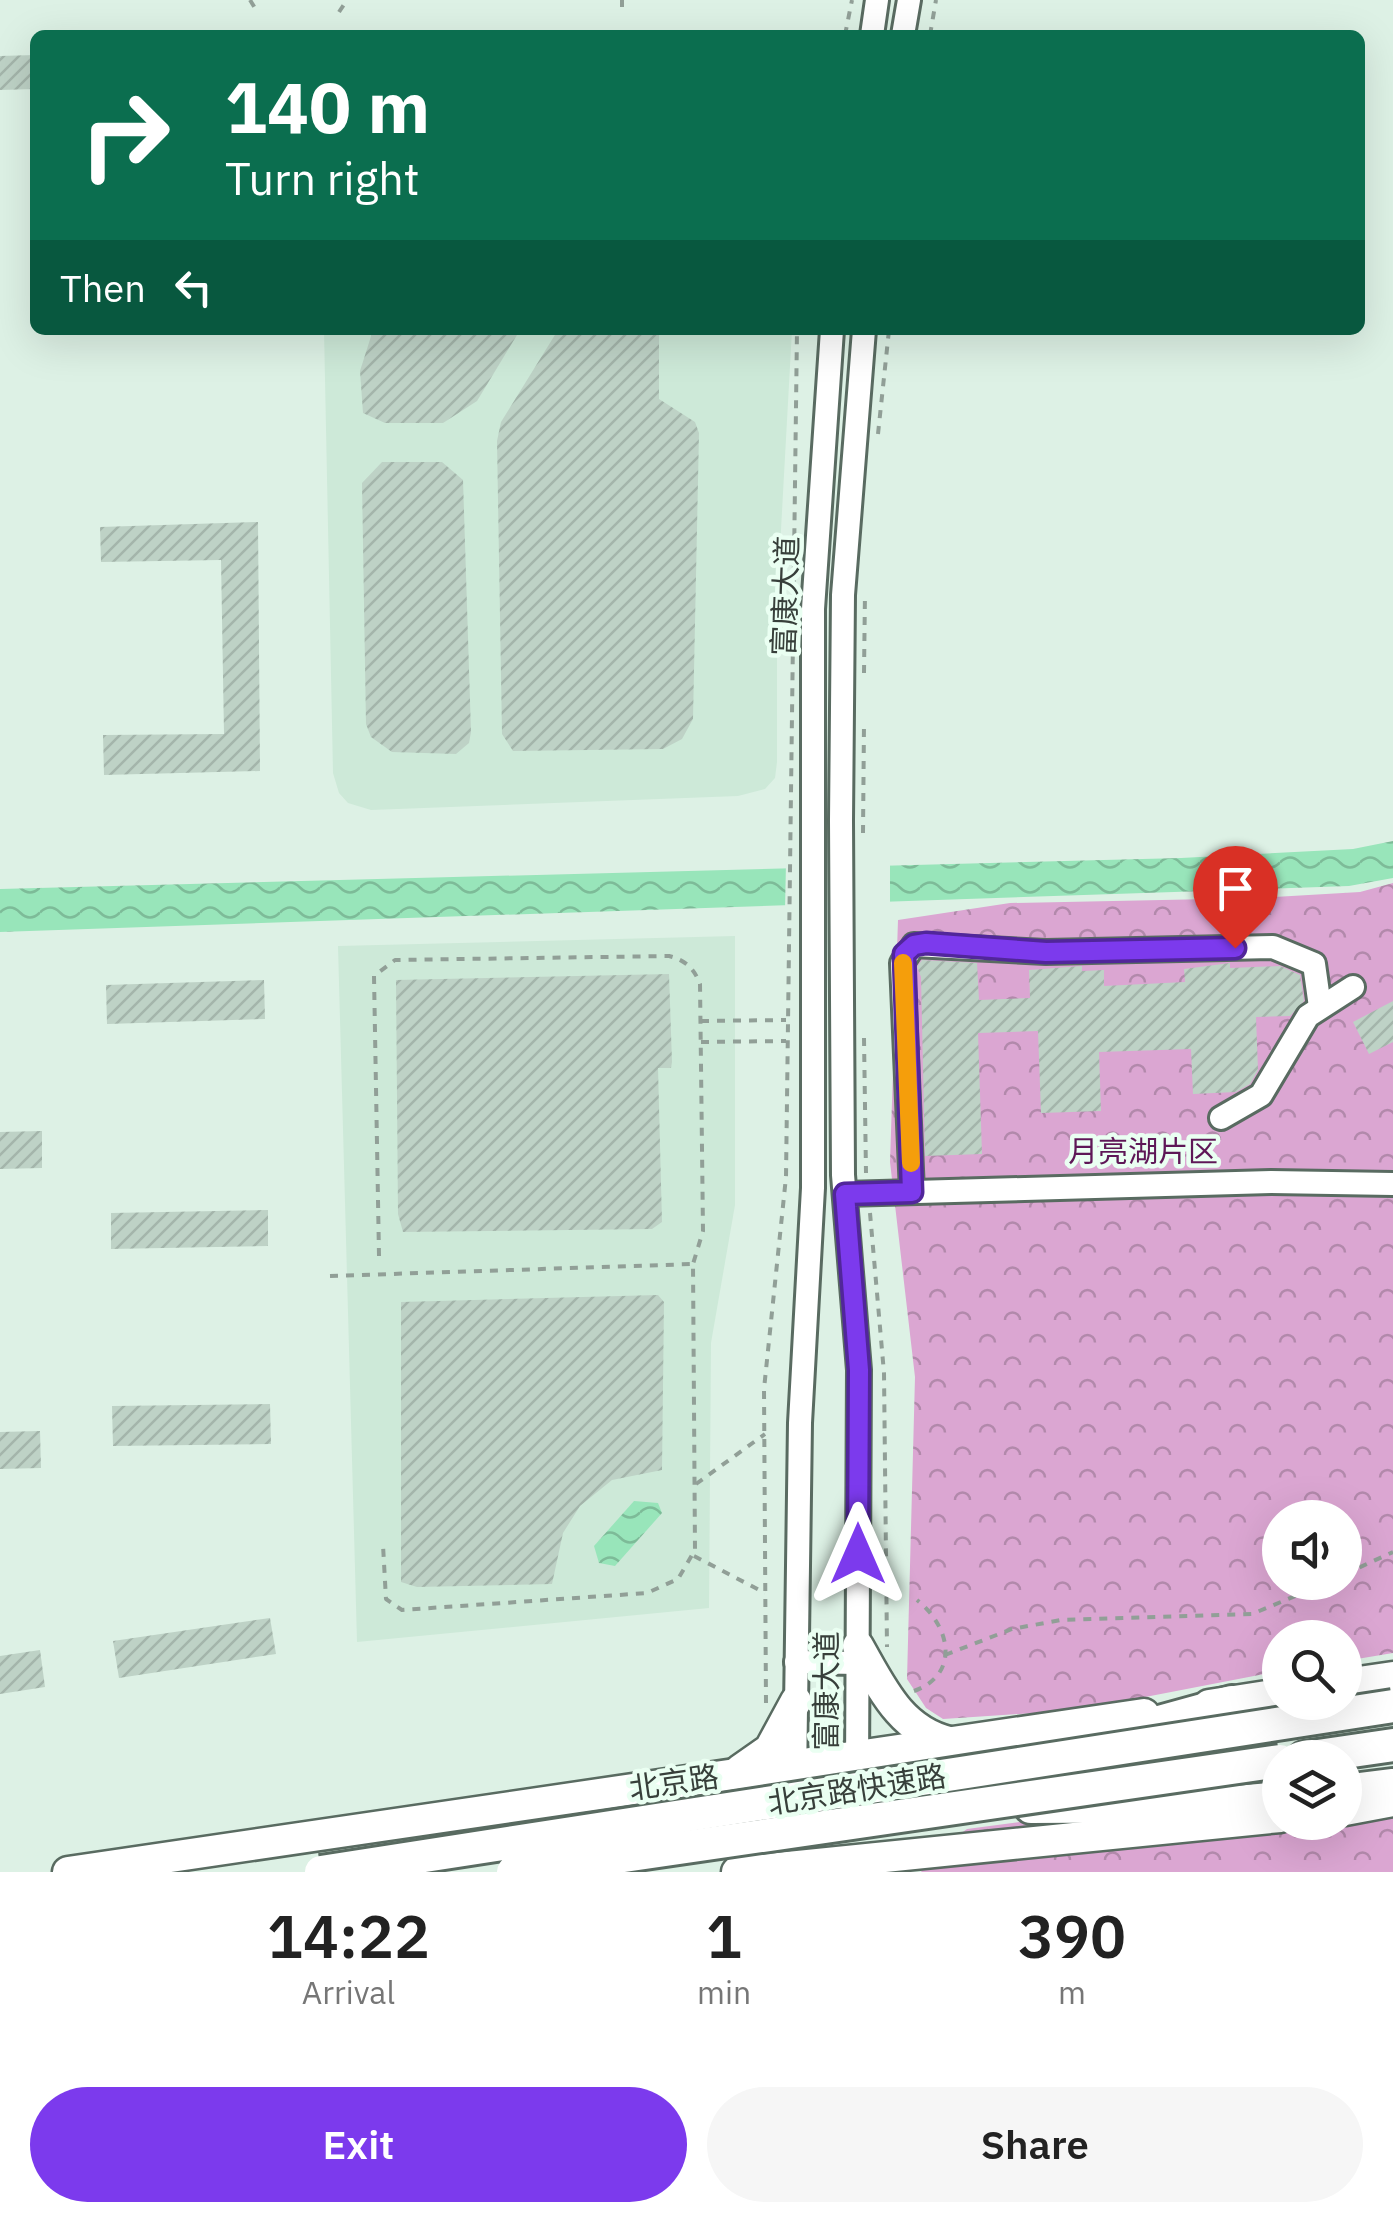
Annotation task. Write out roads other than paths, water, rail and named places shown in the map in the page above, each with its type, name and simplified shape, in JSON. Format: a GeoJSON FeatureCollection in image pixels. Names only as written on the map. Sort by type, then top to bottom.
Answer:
{"type":"FeatureCollection","features":[{"type":"Feature","properties":{"kind":"highway"},"geometry":{"type":"LineString","coordinates":[[985,1770],[1232,1702]]}},
{"type":"Feature","properties":{"kind":"highway","name":"北京路快速路"},"geometry":{"type":"LineString","coordinates":[[321,1872],[1393,1706]]}},
{"type":"Feature","properties":{"kind":"highway"},"geometry":{"type":"LineString","coordinates":[[1362,1750],[1393,1745]]}},
{"type":"Feature","properties":{"kind":"highway","name":"北京路快速路"},"geometry":{"type":"LineString","coordinates":[[514,1872],[1262,1764]]}},
{"type":"Feature","properties":{"kind":"highway"},"geometry":{"type":"LineString","coordinates":[[1362,1789],[1393,1784]]}},
{"type":"Feature","properties":{"kind":"highway"},"geometry":{"type":"LineString","coordinates":[[951,1808],[1190,1806],[1262,1800]]}},
{"type":"Feature","properties":{"kind":"main road"},"geometry":{"type":"LineString","coordinates":[[858,1654],[908,1724],[925,1736],[952,1742]]}},
{"type":"Feature","properties":{"kind":"main road"},"geometry":{"type":"LineString","coordinates":[[1362,1682],[1393,1677]]}},
{"type":"Feature","properties":{"kind":"main road","name":"北京路"},"geometry":{"type":"LineString","coordinates":[[68,1872],[1262,1697]]}},
{"type":"Feature","properties":{"kind":"main road"},"geometry":{"type":"LineString","coordinates":[[734,1774],[770,1749],[796,1700]]}},
{"type":"Feature","properties":{"kind":"main road"},"geometry":{"type":"LineString","coordinates":[[1362,1807],[1393,1802]]}},
{"type":"Feature","properties":{"kind":"main road"},"geometry":{"type":"LineString","coordinates":[[737,1872],[858,1866],[995,1843],[1262,1819]]}},
{"type":"Feature","properties":{"kind":"main road"},"geometry":{"type":"LineString","coordinates":[[900,1872],[913,1863],[995,1843]]}},
{"type":"Feature","properties":{"kind":"street"},"geometry":{"type":"LineString","coordinates":[[873,30],[878,0]]}},
{"type":"Feature","properties":{"kind":"street"},"geometry":{"type":"LineString","coordinates":[[904,30],[909,0]]}},
{"type":"Feature","properties":{"kind":"street","name":"富康大道"},"geometry":{"type":"LineString","coordinates":[[796,1869],[802,1370],[813,1188],[813,609],[832,335]]}},
{"type":"Feature","properties":{"kind":"street","name":"富康大道"},"geometry":{"type":"LineString","coordinates":[[858,1866],[859,1370],[845,1194],[843,595],[864,335]]}},
{"type":"Feature","properties":{"kind":"street"},"geometry":{"type":"LineString","coordinates":[[912,1192],[902,964],[914,945],[1046,952],[1273,948],[1314,964],[1320,1007]]}},
{"type":"Feature","properties":{"kind":"street"},"geometry":{"type":"LineString","coordinates":[[1221,1118],[1261,1094],[1299,1028],[1320,1007],[1354,988]]}},
{"type":"Feature","properties":{"kind":"street"},"geometry":{"type":"LineString","coordinates":[[845,1194],[1270,1182],[1393,1184]]}},
{"type":"Feature","properties":{"kind":"street"},"geometry":{"type":"LineString","coordinates":[[796,1662],[858,1654]]}},
{"type":"Feature","properties":{"kind":"water"},"geometry":{"type":"Polygon","coordinates":[[[1393,841],[1393,878],[1349,886],[0,932],[0,889],[1181,858],[1353,849],[1393,841]]]}},
{"type":"Feature","properties":{"kind":"water"},"geometry":{"type":"Polygon","coordinates":[[[634,1501],[658,1503],[662,1513],[615,1566],[599,1563],[594,1546],[634,1501]]]}},
{"type":"Feature","properties":{"kind":"park label","name":"月亮湖片区"},"geometry":{"type":"Point","coordinates":[1143,1152]}}]}
